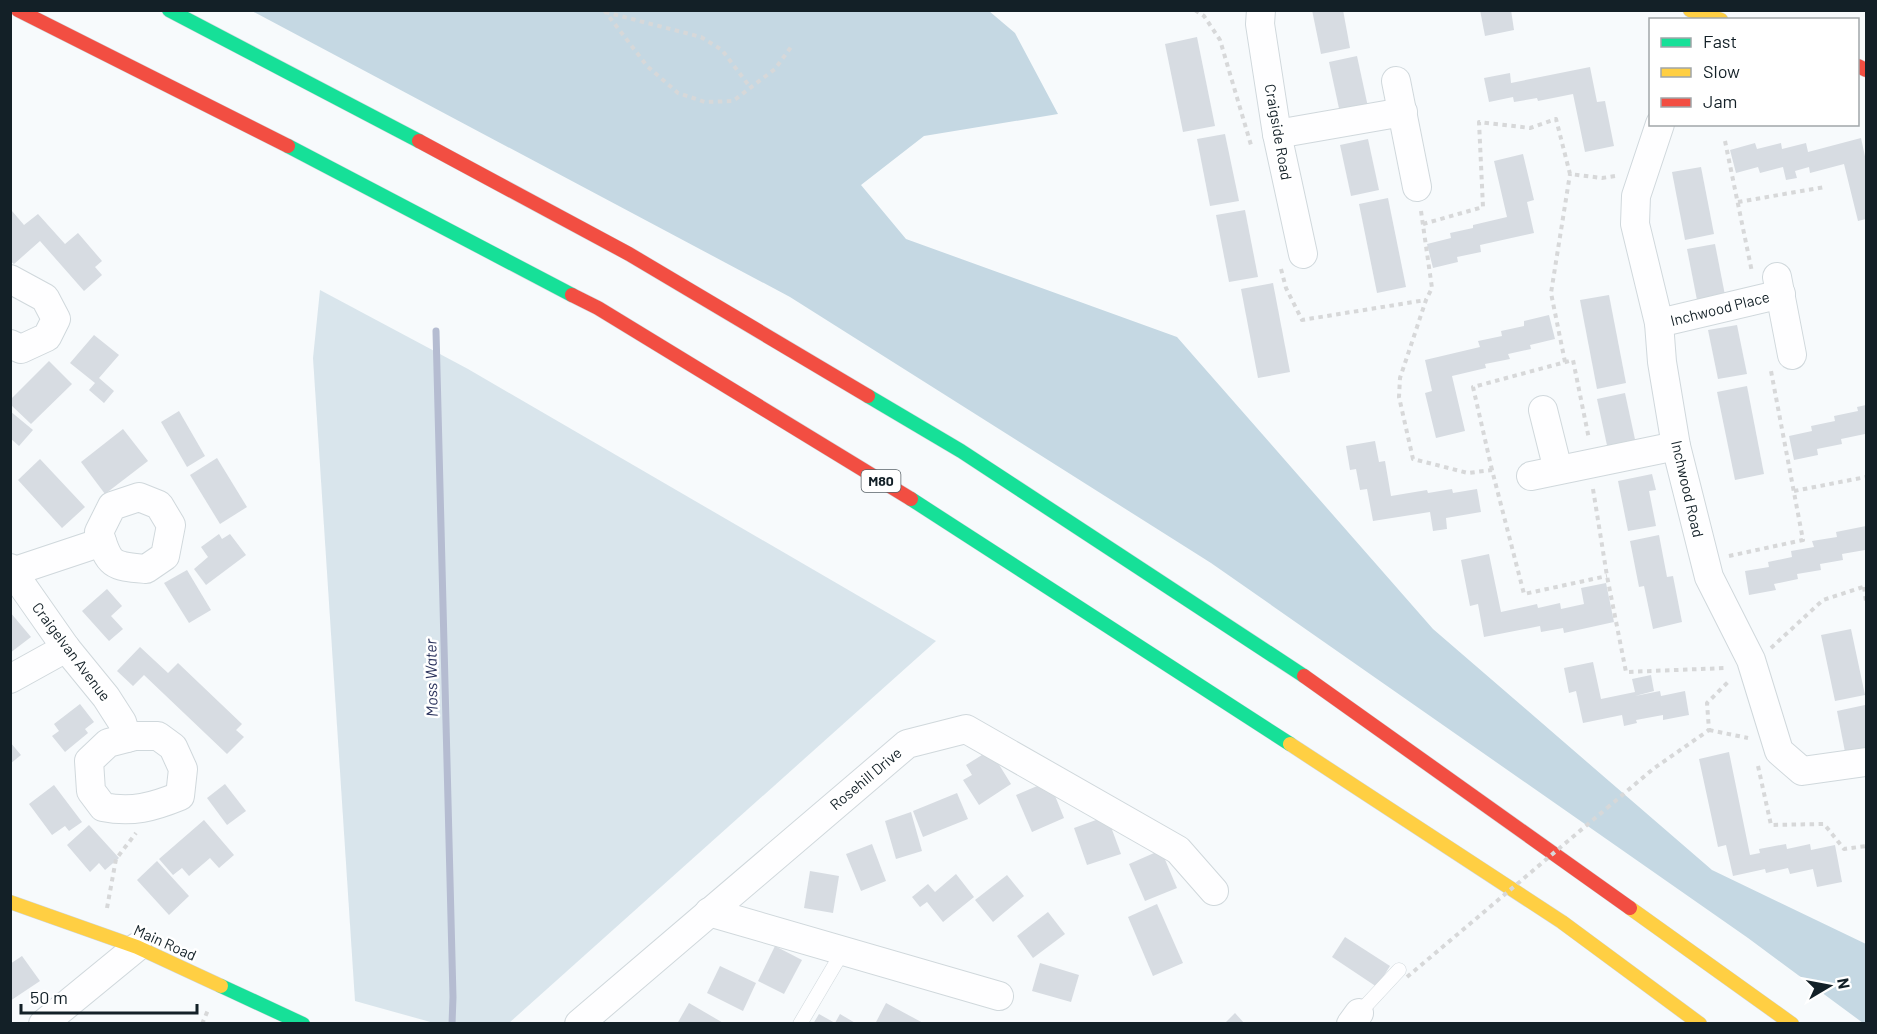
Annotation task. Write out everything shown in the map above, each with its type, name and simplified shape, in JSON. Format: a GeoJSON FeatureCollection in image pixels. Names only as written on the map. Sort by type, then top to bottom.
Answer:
{"type":"FeatureCollection","features":[{"type":"Feature","properties":{"kind":"main road","name":"M80"},"geometry":{"type":"LineString","coordinates":[[18,10],[268,135],[598,308],[913,500],[1260,724],[1562,922],[1700,1023]]}},
{"type":"Feature","properties":{"kind":"main road"},"geometry":{"type":"LineString","coordinates":[[169,10],[629,254],[961,451],[1291,667],[1792,1023]]}},
{"type":"Feature","properties":{"kind":"main road","name":"Main Road"},"geometry":{"type":"LineString","coordinates":[[10,902],[137,947],[303,1023]]}},
{"type":"Feature","properties":{"kind":"street","name":"Craigside Road"},"geometry":{"type":"LineString","coordinates":[[1261,10],[1260,24],[1277,134],[1303,254]]}},
{"type":"Feature","properties":{"kind":"street"},"geometry":{"type":"LineString","coordinates":[[1396,81],[1417,187]]}},
{"type":"Feature","properties":{"kind":"street"},"geometry":{"type":"LineString","coordinates":[[1277,134],[1402,112]]}},
{"type":"Feature","properties":{"kind":"street","name":"Inchwood Road"},"geometry":{"type":"LineString","coordinates":[[1659,126],[1636,196],[1635,224],[1659,323],[1662,362],[1676,446],[1708,577],[1751,660],[1779,751],[1802,771],[1866,762]]}},
{"type":"Feature","properties":{"kind":"street"},"geometry":{"type":"LineString","coordinates":[[10,279],[45,298],[56,319],[47,337],[21,349],[10,344]]}},
{"type":"Feature","properties":{"kind":"street","name":"Inchwood Place"},"geometry":{"type":"LineString","coordinates":[[1659,323],[1772,289],[1781,362]]}},
{"type":"Feature","properties":{"kind":"street"},"geometry":{"type":"LineString","coordinates":[[1543,410],[1545,473],[1676,446]]}},
{"type":"Feature","properties":{"kind":"street"},"geometry":{"type":"LineString","coordinates":[[11,570],[102,542]]}},
{"type":"Feature","properties":{"kind":"street","name":"Craigelvan Avenue"},"geometry":{"type":"LineString","coordinates":[[11,570],[66,648],[106,697],[122,722],[127,738]]}},
{"type":"Feature","properties":{"kind":"street"},"geometry":{"type":"LineString","coordinates":[[10,679],[66,648]]}},
{"type":"Feature","properties":{"kind":"street","name":"Rosehill Drive"},"geometry":{"type":"LineString","coordinates":[[579,1023],[907,744],[966,729],[1178,850],[1214,891]]}},
{"type":"Feature","properties":{"kind":"street"},"geometry":{"type":"LineString","coordinates":[[158,736],[173,747],[183,769],[180,796],[153,807],[139,809],[120,811],[103,807],[91,791],[89,761],[108,743],[127,738],[158,736]]}},
{"type":"Feature","properties":{"kind":"street"},"geometry":{"type":"LineString","coordinates":[[709,912],[999,996]]}},
{"type":"Feature","properties":{"kind":"street"},"geometry":{"type":"LineString","coordinates":[[43,1023],[137,947]]}},
{"type":"Feature","properties":{"kind":"lane"},"geometry":{"type":"LineString","coordinates":[[800,1023],[843,951]]}},
{"type":"Feature","properties":{"kind":"lane"},"geometry":{"type":"LineString","coordinates":[[1355,1018],[1403,974]]}},
{"type":"Feature","properties":{"kind":"path"},"geometry":{"type":"LineString","coordinates":[[604,11],[701,37],[722,50],[750,87]]}},
{"type":"Feature","properties":{"kind":"path"},"geometry":{"type":"LineString","coordinates":[[604,11],[647,66],[678,93],[705,102],[733,102],[775,69],[791,47]]}},
{"type":"Feature","properties":{"kind":"path"},"geometry":{"type":"LineString","coordinates":[[1423,224],[1483,207],[1479,122],[1530,128],[1556,119],[1570,174],[1551,293],[1565,362]]}},
{"type":"Feature","properties":{"kind":"path"},"geometry":{"type":"LineString","coordinates":[[1725,141],[1738,202],[1772,289]]}},
{"type":"Feature","properties":{"kind":"path"},"geometry":{"type":"LineString","coordinates":[[1570,174],[1602,178],[1644,171]]}},
{"type":"Feature","properties":{"kind":"path"},"geometry":{"type":"LineString","coordinates":[[1417,187],[1432,288],[1400,378],[1399,397],[1413,459],[1468,473],[1492,470],[1524,594],[1607,576]]}},
{"type":"Feature","properties":{"kind":"path"},"geometry":{"type":"LineString","coordinates":[[1738,202],[1824,187]]}},
{"type":"Feature","properties":{"kind":"path"},"geometry":{"type":"LineString","coordinates":[[1705,562],[1803,540],[1794,491],[1781,362]]}},
{"type":"Feature","properties":{"kind":"path"},"geometry":{"type":"LineString","coordinates":[[1589,464],[1607,576],[1626,672],[1732,667]]}},
{"type":"Feature","properties":{"kind":"path"},"geometry":{"type":"LineString","coordinates":[[1794,491],[1866,477]]}},
{"type":"Feature","properties":{"kind":"path"},"geometry":{"type":"LineString","coordinates":[[1864,587],[1866,601]]}},
{"type":"Feature","properties":{"kind":"path"},"geometry":{"type":"LineString","coordinates":[[1709,730],[1751,739]]}},
{"type":"Feature","properties":{"kind":"path"},"geometry":{"type":"LineString","coordinates":[[1756,760],[1771,825],[1824,824],[1844,849],[1866,846]]}},
{"type":"Feature","properties":{"kind":"path"},"geometry":{"type":"LineString","coordinates":[[1403,974],[1607,808]]}},
{"type":"Feature","properties":{"kind":"path"},"geometry":{"type":"LineString","coordinates":[[102,934],[116,859],[135,836],[139,809]]}},
{"type":"Feature","properties":{"kind":"shaded area"},"geometry":{"type":"Polygon","coordinates":[[[252,11],[989,11],[1015,33],[1058,114],[924,136],[861,185],[906,239],[1177,337],[1433,629],[1712,870],[1866,944],[1866,1023],[1211,563],[790,297],[252,11]]]}},
{"type":"Feature","properties":{"kind":"shaded area"},"geometry":{"type":"Polygon","coordinates":[[[320,290],[468,369],[936,641],[509,1023],[434,1023],[355,1001],[313,358],[320,290]]]}},
{"type":"Feature","properties":{"kind":"building"},"geometry":{"type":"Polygon","coordinates":[[[1312,10],[1343,10],[1350,48],[1321,54],[1312,10]]]}},
{"type":"Feature","properties":{"kind":"building"},"geometry":{"type":"Polygon","coordinates":[[[1480,10],[1511,10],[1514,30],[1485,36],[1480,10]]]}},
{"type":"Feature","properties":{"kind":"building"},"geometry":{"type":"Polygon","coordinates":[[[1197,37],[1215,126],[1183,132],[1165,44],[1197,37]]]}},
{"type":"Feature","properties":{"kind":"building"},"geometry":{"type":"Polygon","coordinates":[[[1357,56],[1368,107],[1340,113],[1329,62],[1357,56]]]}},
{"type":"Feature","properties":{"kind":"building"},"geometry":{"type":"Polygon","coordinates":[[[1590,67],[1597,102],[1605,101],[1614,146],[1585,152],[1573,94],[1538,101],[1537,98],[1514,102],[1513,97],[1489,102],[1484,78],[1510,73],[1511,83],[1590,67]]]}},
{"type":"Feature","properties":{"kind":"building"},"geometry":{"type":"Polygon","coordinates":[[[1225,134],[1239,201],[1210,206],[1197,139],[1225,134]]]}},
{"type":"Feature","properties":{"kind":"building"},"geometry":{"type":"Polygon","coordinates":[[[1861,138],[1866,161],[1866,219],[1858,221],[1844,164],[1810,173],[1809,167],[1795,171],[1797,178],[1786,180],[1783,167],[1760,173],[1758,167],[1736,173],[1730,150],[1755,143],[1757,149],[1781,143],[1782,149],[1806,143],[1808,152],[1861,138]]]}},
{"type":"Feature","properties":{"kind":"building"},"geometry":{"type":"Polygon","coordinates":[[[1368,139],[1379,190],[1351,196],[1340,145],[1368,139]]]}},
{"type":"Feature","properties":{"kind":"building"},"geometry":{"type":"Polygon","coordinates":[[[1523,154],[1534,200],[1527,202],[1534,233],[1480,245],[1481,252],[1457,257],[1458,262],[1433,268],[1427,244],[1451,238],[1450,233],[1473,228],[1473,225],[1507,217],[1494,161],[1523,154]]]}},
{"type":"Feature","properties":{"kind":"building"},"geometry":{"type":"Polygon","coordinates":[[[1701,167],[1714,234],[1685,240],[1672,172],[1701,167]]]}},
{"type":"Feature","properties":{"kind":"building"},"geometry":{"type":"Polygon","coordinates":[[[1388,198],[1406,287],[1377,293],[1359,204],[1388,198]]]}},
{"type":"Feature","properties":{"kind":"building"},"geometry":{"type":"Polygon","coordinates":[[[1245,210],[1258,277],[1229,282],[1216,215],[1245,210]]]}},
{"type":"Feature","properties":{"kind":"building"},"geometry":{"type":"Polygon","coordinates":[[[12,211],[24,225],[38,214],[65,244],[78,233],[102,261],[95,267],[102,275],[84,291],[40,241],[14,264],[10,261],[12,211]]]}},
{"type":"Feature","properties":{"kind":"building"},"geometry":{"type":"Polygon","coordinates":[[[1715,244],[1725,295],[1697,300],[1687,249],[1715,244]]]}},
{"type":"Feature","properties":{"kind":"building"},"geometry":{"type":"Polygon","coordinates":[[[1273,283],[1290,372],[1258,378],[1241,289],[1273,283]]]}},
{"type":"Feature","properties":{"kind":"building"},"geometry":{"type":"Polygon","coordinates":[[[1609,295],[1626,383],[1597,389],[1580,300],[1609,295]]]}},
{"type":"Feature","properties":{"kind":"building"},"geometry":{"type":"Polygon","coordinates":[[[1549,315],[1555,339],[1530,345],[1531,349],[1508,354],[1510,359],[1485,364],[1486,368],[1452,376],[1465,431],[1436,438],[1425,393],[1432,391],[1425,360],[1480,347],[1478,341],[1502,336],[1501,331],[1524,326],[1524,321],[1549,315]]]}},
{"type":"Feature","properties":{"kind":"building"},"geometry":{"type":"Polygon","coordinates":[[[1737,325],[1747,374],[1718,379],[1708,330],[1737,325]]]}},
{"type":"Feature","properties":{"kind":"building"},"geometry":{"type":"Polygon","coordinates":[[[94,335],[119,355],[99,378],[114,391],[104,403],[89,390],[95,383],[70,363],[94,335]]]}},
{"type":"Feature","properties":{"kind":"building"},"geometry":{"type":"Polygon","coordinates":[[[49,361],[72,384],[31,424],[10,404],[10,400],[49,361]]]}},
{"type":"Feature","properties":{"kind":"building"},"geometry":{"type":"Polygon","coordinates":[[[1747,386],[1764,474],[1735,480],[1717,392],[1747,386]]]}},
{"type":"Feature","properties":{"kind":"building"},"geometry":{"type":"Polygon","coordinates":[[[1625,393],[1636,444],[1608,450],[1597,399],[1625,393]]]}},
{"type":"Feature","properties":{"kind":"building"},"geometry":{"type":"Polygon","coordinates":[[[1866,405],[1865,434],[1841,439],[1842,444],[1817,449],[1818,455],[1794,460],[1789,436],[1812,431],[1811,426],[1835,421],[1834,416],[1858,411],[1857,407],[1866,405]]]}},
{"type":"Feature","properties":{"kind":"building"},"geometry":{"type":"Polygon","coordinates":[[[10,411],[33,430],[19,446],[10,438],[10,411]]]}},
{"type":"Feature","properties":{"kind":"building"},"geometry":{"type":"Polygon","coordinates":[[[179,411],[205,456],[187,467],[161,422],[179,411]]]}},
{"type":"Feature","properties":{"kind":"building"},"geometry":{"type":"Polygon","coordinates":[[[123,429],[148,461],[105,494],[81,462],[123,429]]]}},
{"type":"Feature","properties":{"kind":"building"},"geometry":{"type":"Polygon","coordinates":[[[1375,441],[1379,462],[1385,461],[1391,496],[1427,490],[1428,493],[1452,489],[1453,493],[1477,489],[1481,512],[1446,518],[1447,529],[1433,531],[1430,512],[1373,521],[1367,489],[1360,490],[1356,469],[1350,470],[1346,446],[1375,441]]]}},
{"type":"Feature","properties":{"kind":"building"},"geometry":{"type":"Polygon","coordinates":[[[217,458],[247,507],[220,524],[190,475],[217,458]]]}},
{"type":"Feature","properties":{"kind":"building"},"geometry":{"type":"Polygon","coordinates":[[[40,459],[85,507],[62,528],[18,480],[40,459]]]}},
{"type":"Feature","properties":{"kind":"building"},"geometry":{"type":"Polygon","coordinates":[[[1652,474],[1656,490],[1649,491],[1656,526],[1628,531],[1618,481],[1652,474]]]}},
{"type":"Feature","properties":{"kind":"building"},"geometry":{"type":"Polygon","coordinates":[[[1866,526],[1865,550],[1842,554],[1843,560],[1820,564],[1821,570],[1797,574],[1798,579],[1774,584],[1776,590],[1749,595],[1745,571],[1769,567],[1768,562],[1792,557],[1791,551],[1814,547],[1812,541],[1837,537],[1836,532],[1866,526]]]}},
{"type":"Feature","properties":{"kind":"building"},"geometry":{"type":"Polygon","coordinates":[[[219,534],[222,539],[230,534],[246,555],[206,585],[194,569],[208,557],[201,547],[219,534]]]}},
{"type":"Feature","properties":{"kind":"building"},"geometry":{"type":"Polygon","coordinates":[[[1659,535],[1667,577],[1673,576],[1682,622],[1653,629],[1644,586],[1639,587],[1630,541],[1659,535]]]}},
{"type":"Feature","properties":{"kind":"building"},"geometry":{"type":"Polygon","coordinates":[[[1489,554],[1501,612],[1537,604],[1538,608],[1560,603],[1561,609],[1584,604],[1581,588],[1606,583],[1614,622],[1564,633],[1563,628],[1541,632],[1540,626],[1484,637],[1478,604],[1470,606],[1461,560],[1489,554]]]}},
{"type":"Feature","properties":{"kind":"building"},"geometry":{"type":"Polygon","coordinates":[[[187,570],[211,610],[189,623],[164,583],[187,570]]]}},
{"type":"Feature","properties":{"kind":"building"},"geometry":{"type":"Polygon","coordinates":[[[107,589],[122,606],[111,616],[123,629],[109,641],[82,611],[107,589]]]}},
{"type":"Feature","properties":{"kind":"building"},"geometry":{"type":"Polygon","coordinates":[[[10,612],[31,637],[10,653],[10,612]]]}},
{"type":"Feature","properties":{"kind":"building"},"geometry":{"type":"Polygon","coordinates":[[[1851,629],[1865,695],[1835,701],[1821,635],[1851,629]]]}},
{"type":"Feature","properties":{"kind":"building"},"geometry":{"type":"Polygon","coordinates":[[[140,647],[168,673],[178,663],[242,724],[236,730],[244,737],[227,754],[144,675],[133,686],[117,671],[140,647]]]}},
{"type":"Feature","properties":{"kind":"building"},"geometry":{"type":"Polygon","coordinates":[[[1593,662],[1601,699],[1635,692],[1632,679],[1651,675],[1654,691],[1635,696],[1660,691],[1661,696],[1685,691],[1689,715],[1663,720],[1663,715],[1636,720],[1637,723],[1624,726],[1622,715],[1583,723],[1576,691],[1569,693],[1564,668],[1593,662]]]}},
{"type":"Feature","properties":{"kind":"building"},"geometry":{"type":"Polygon","coordinates":[[[80,704],[94,722],[85,729],[88,733],[65,752],[52,736],[59,731],[54,724],[80,704]]]}},
{"type":"Feature","properties":{"kind":"building"},"geometry":{"type":"Polygon","coordinates":[[[1865,705],[1866,758],[1847,762],[1837,711],[1865,705]]]}},
{"type":"Feature","properties":{"kind":"building"},"geometry":{"type":"Polygon","coordinates":[[[10,742],[21,755],[10,764],[10,742]]]}},
{"type":"Feature","properties":{"kind":"building"},"geometry":{"type":"Polygon","coordinates":[[[990,750],[1011,784],[979,805],[963,780],[972,775],[966,765],[990,750]]]}},
{"type":"Feature","properties":{"kind":"building"},"geometry":{"type":"Polygon","coordinates":[[[1729,752],[1750,855],[1760,853],[1759,849],[1786,844],[1787,849],[1810,844],[1811,850],[1835,845],[1842,882],[1817,887],[1813,869],[1790,874],[1788,868],[1766,873],[1765,869],[1733,876],[1726,845],[1718,847],[1699,759],[1729,752]]]}},
{"type":"Feature","properties":{"kind":"building"},"geometry":{"type":"Polygon","coordinates":[[[1049,781],[1064,818],[1032,832],[1016,795],[1049,781]]]}},
{"type":"Feature","properties":{"kind":"building"},"geometry":{"type":"Polygon","coordinates":[[[225,784],[246,811],[227,825],[207,798],[225,784]]]}},
{"type":"Feature","properties":{"kind":"building"},"geometry":{"type":"Polygon","coordinates":[[[54,785],[82,822],[69,831],[65,826],[52,835],[29,804],[54,785]]]}},
{"type":"Feature","properties":{"kind":"building"},"geometry":{"type":"Polygon","coordinates":[[[957,793],[968,819],[923,837],[913,811],[957,793]]]}},
{"type":"Feature","properties":{"kind":"building"},"geometry":{"type":"Polygon","coordinates":[[[911,812],[922,851],[896,859],[885,821],[911,812]]]}},
{"type":"Feature","properties":{"kind":"building"},"geometry":{"type":"Polygon","coordinates":[[[1107,816],[1121,854],[1087,865],[1074,828],[1107,816]]]}},
{"type":"Feature","properties":{"kind":"building"},"geometry":{"type":"Polygon","coordinates":[[[204,820],[234,855],[219,868],[210,858],[189,876],[182,868],[173,875],[159,859],[204,820]]]}},
{"type":"Feature","properties":{"kind":"building"},"geometry":{"type":"Polygon","coordinates":[[[89,825],[119,858],[105,870],[99,863],[90,872],[67,845],[89,825]]]}},
{"type":"Feature","properties":{"kind":"building"},"geometry":{"type":"Polygon","coordinates":[[[872,844],[886,881],[861,891],[846,854],[872,844]]]}},
{"type":"Feature","properties":{"kind":"building"},"geometry":{"type":"Polygon","coordinates":[[[1161,850],[1177,888],[1145,901],[1129,864],[1161,850]]]}},
{"type":"Feature","properties":{"kind":"building"},"geometry":{"type":"Polygon","coordinates":[[[157,861],[189,896],[169,915],[137,880],[157,861]]]}},
{"type":"Feature","properties":{"kind":"building"},"geometry":{"type":"Polygon","coordinates":[[[810,871],[839,876],[833,913],[804,908],[810,871]]]}},
{"type":"Feature","properties":{"kind":"building"},"geometry":{"type":"Polygon","coordinates":[[[956,874],[974,897],[943,922],[927,902],[920,907],[912,897],[928,884],[935,892],[956,874]]]}},
{"type":"Feature","properties":{"kind":"building"},"geometry":{"type":"Polygon","coordinates":[[[1007,875],[1024,896],[993,922],[975,900],[1007,875]]]}},
{"type":"Feature","properties":{"kind":"building"},"geometry":{"type":"Polygon","coordinates":[[[1157,904],[1183,963],[1153,976],[1128,917],[1157,904]]]}},
{"type":"Feature","properties":{"kind":"building"},"geometry":{"type":"Polygon","coordinates":[[[1048,912],[1065,934],[1033,958],[1017,936],[1048,912]]]}},
{"type":"Feature","properties":{"kind":"building"},"geometry":{"type":"Polygon","coordinates":[[[1345,937],[1390,966],[1377,987],[1332,957],[1345,937]]]}},
{"type":"Feature","properties":{"kind":"building"},"geometry":{"type":"Polygon","coordinates":[[[775,946],[802,960],[784,994],[758,981],[775,946]]]}},
{"type":"Feature","properties":{"kind":"building"},"geometry":{"type":"Polygon","coordinates":[[[22,956],[40,981],[10,1001],[10,964],[22,956]]]}},
{"type":"Feature","properties":{"kind":"building"},"geometry":{"type":"Polygon","coordinates":[[[1040,963],[1079,975],[1071,1002],[1032,991],[1040,963]]]}},
{"type":"Feature","properties":{"kind":"building"},"geometry":{"type":"Polygon","coordinates":[[[720,966],[756,983],[743,1011],[707,993],[720,966]]]}},
{"type":"Feature","properties":{"kind":"building"},"geometry":{"type":"Polygon","coordinates":[[[689,1003],[725,1024],[677,1024],[689,1003]]]}},
{"type":"Feature","properties":{"kind":"building"},"geometry":{"type":"Polygon","coordinates":[[[886,1003],[925,1024],[875,1024],[886,1003]]]}},
{"type":"Feature","properties":{"kind":"building"},"geometry":{"type":"Polygon","coordinates":[[[1235,1013],[1245,1024],[1224,1024],[1235,1013]]]}},
{"type":"Feature","properties":{"kind":"building"},"geometry":{"type":"Polygon","coordinates":[[[819,1014],[835,1023],[840,1014],[857,1024],[813,1024],[819,1014]]]}},
{"type":"Feature","properties":{"kind":"waterway","name":"Moss Water"},"geometry":{"type":"LineString","coordinates":[[436,331],[452,1024]]}},
{"type":"Feature","properties":{"kind":"traffic: fast"},"geometry":{"type":"LineString","coordinates":[[169,10],[419,141]]}},
{"type":"Feature","properties":{"kind":"traffic: fast"},"geometry":{"type":"LineString","coordinates":[[288,146],[572,295]]}},
{"type":"Feature","properties":{"kind":"traffic: fast"},"geometry":{"type":"LineString","coordinates":[[868,396],[961,451],[1304,676]]}},
{"type":"Feature","properties":{"kind":"traffic: fast"},"geometry":{"type":"LineString","coordinates":[[911,499],[1290,744]]}},
{"type":"Feature","properties":{"kind":"traffic: fast"},"geometry":{"type":"LineString","coordinates":[[221,986],[303,1024]]}},
{"type":"Feature","properties":{"kind":"traffic: slow"},"geometry":{"type":"LineString","coordinates":[[1690,10],[1715,18]]}},
{"type":"Feature","properties":{"kind":"traffic: slow"},"geometry":{"type":"LineString","coordinates":[[1290,744],[1562,922],[1700,1024]]}},
{"type":"Feature","properties":{"kind":"traffic: slow"},"geometry":{"type":"LineString","coordinates":[[10,902],[137,947],[221,986]]}},
{"type":"Feature","properties":{"kind":"traffic: slow"},"geometry":{"type":"LineString","coordinates":[[1630,908],[1792,1024]]}},
{"type":"Feature","properties":{"kind":"traffic: jam"},"geometry":{"type":"LineString","coordinates":[[18,10],[288,146]]}},
{"type":"Feature","properties":{"kind":"traffic: jam"},"geometry":{"type":"LineString","coordinates":[[1859,66],[1866,70]]}},
{"type":"Feature","properties":{"kind":"traffic: jam"},"geometry":{"type":"LineString","coordinates":[[419,141],[629,254],[868,396]]}},
{"type":"Feature","properties":{"kind":"traffic: jam"},"geometry":{"type":"LineString","coordinates":[[572,295],[598,308],[911,499]]}},
{"type":"Feature","properties":{"kind":"traffic: jam"},"geometry":{"type":"LineString","coordinates":[[1304,676],[1630,908]]}}]}
